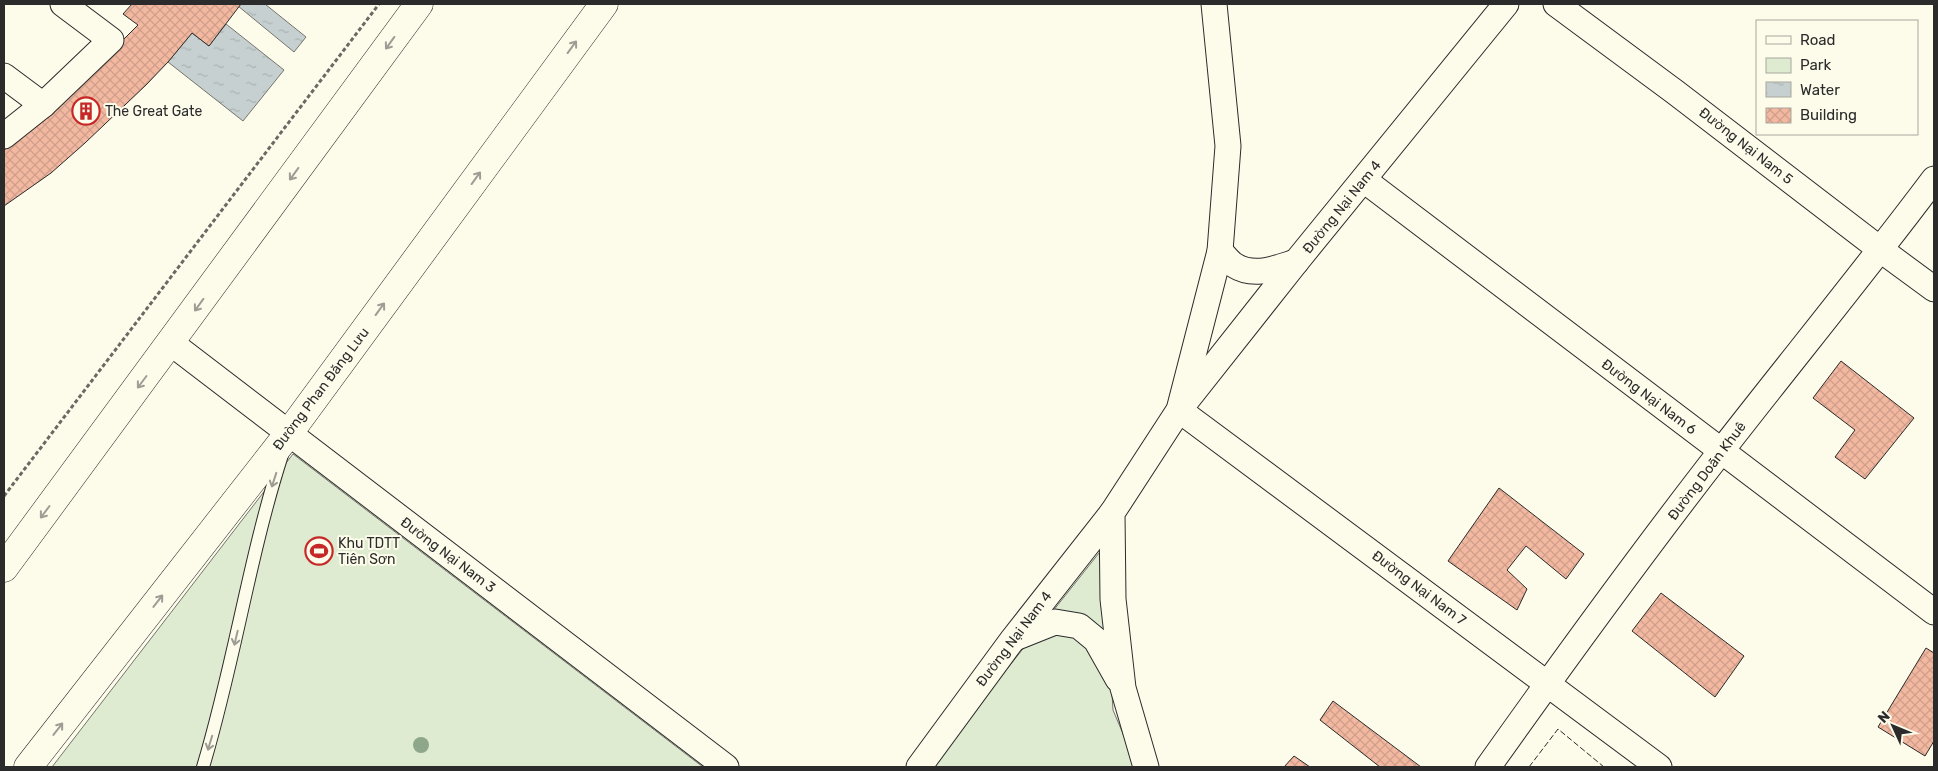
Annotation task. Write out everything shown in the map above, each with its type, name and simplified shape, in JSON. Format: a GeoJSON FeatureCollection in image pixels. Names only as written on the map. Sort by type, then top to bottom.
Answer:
{"type":"FeatureCollection","features":[{"type":"Feature","properties":{"kind":"street"},"geometry":{"type":"LineString","coordinates":[[4,136],[43,106],[111,40],[63,4]]}},
{"type":"Feature","properties":{"kind":"street"},"geometry":{"type":"LineString","coordinates":[[4,568],[419,4]]}},
{"type":"Feature","properties":{"kind":"street","name":"Đường Phan Đăng Lưu"},"geometry":{"type":"LineString","coordinates":[[28,767],[289,433],[604,4]]}},
{"type":"Feature","properties":{"kind":"street"},"geometry":{"type":"LineString","coordinates":[[1179,410],[1220,251],[1228,146],[1214,4]]}},
{"type":"Feature","properties":{"kind":"street","name":"Đường Nại Nam 4"},"geometry":{"type":"LineString","coordinates":[[919,767],[1013,639],[1112,513],[1179,410],[1296,262],[1506,4]]}},
{"type":"Feature","properties":{"kind":"street","name":"Đường Nại Nam 5"},"geometry":{"type":"LineString","coordinates":[[1556,4],[1934,289]]}},
{"type":"Feature","properties":{"kind":"street"},"geometry":{"type":"LineString","coordinates":[[4,76],[43,106]]}},
{"type":"Feature","properties":{"kind":"street","name":"Đường Doãn Khuê"},"geometry":{"type":"LineString","coordinates":[[1488,767],[1547,683],[1721,451],[1881,250],[1934,179]]}},
{"type":"Feature","properties":{"kind":"street","name":"Đường Nại Nam 6"},"geometry":{"type":"LineString","coordinates":[[1364,180],[1934,612]]}},
{"type":"Feature","properties":{"kind":"street"},"geometry":{"type":"LineString","coordinates":[[1220,251],[1234,265],[1249,271],[1266,272],[1296,262]]}},
{"type":"Feature","properties":{"kind":"street","name":"Đường Nại Nam 3"},"geometry":{"type":"LineString","coordinates":[[171,343],[726,767]]}},
{"type":"Feature","properties":{"kind":"street","name":"Đường Nại Nam 7"},"geometry":{"type":"LineString","coordinates":[[1179,410],[1658,767]]}},
{"type":"Feature","properties":{"kind":"street"},"geometry":{"type":"LineString","coordinates":[[1112,513],[1113,599],[1123,688],[1146,767]]}},
{"type":"Feature","properties":{"kind":"street"},"geometry":{"type":"LineString","coordinates":[[1013,639],[1055,622],[1079,626],[1096,640],[1123,688]]}},
{"type":"Feature","properties":{"kind":"lane"},"geometry":{"type":"LineString","coordinates":[[203,767],[218,719],[268,498],[289,433]]}},
{"type":"Feature","properties":{"kind":"path"},"geometry":{"type":"LineString","coordinates":[[4,496],[378,4]]}},
{"type":"Feature","properties":{"kind":"green space","name":"Khu TDTT Tiên Sơn"},"geometry":{"type":"Polygon","coordinates":[[[293,454],[703,767],[52,767],[293,454]]]}},
{"type":"Feature","properties":{"kind":"green space"},"geometry":{"type":"Polygon","coordinates":[[[1103,548],[1113,710],[1137,767],[929,767],[1103,548]]]}},
{"type":"Feature","properties":{"kind":"water"},"geometry":{"type":"Polygon","coordinates":[[[241,4],[265,4],[306,37],[294,52],[238,6],[241,4]]]}},
{"type":"Feature","properties":{"kind":"water"},"geometry":{"type":"Polygon","coordinates":[[[226,24],[284,70],[243,121],[168,62],[192,33],[209,46],[226,24]]]}},
{"type":"Feature","properties":{"kind":"building","name":"The Great Gate"},"geometry":{"type":"Polygon","coordinates":[[[132,4],[241,4],[209,46],[192,33],[146,85],[85,143],[51,173],[4,206],[4,150],[44,119],[138,25],[123,14],[132,4]]]}},
{"type":"Feature","properties":{"kind":"building"},"geometry":{"type":"Polygon","coordinates":[[[1841,361],[1914,418],[1865,479],[1835,457],[1855,430],[1813,398],[1841,361]]]}},
{"type":"Feature","properties":{"kind":"building"},"geometry":{"type":"Polygon","coordinates":[[[1499,488],[1584,554],[1566,579],[1526,546],[1507,570],[1527,589],[1517,610],[1448,561],[1499,488]]]}},
{"type":"Feature","properties":{"kind":"building"},"geometry":{"type":"Polygon","coordinates":[[[1661,593],[1744,656],[1715,697],[1632,631],[1661,593]]]}},
{"type":"Feature","properties":{"kind":"building"},"geometry":{"type":"Polygon","coordinates":[[[1926,648],[1934,653],[1934,741],[1925,756],[1878,727],[1926,648]]]}},
{"type":"Feature","properties":{"kind":"building"},"geometry":{"type":"Polygon","coordinates":[[[1333,701],[1421,767],[1380,767],[1320,720],[1333,701]]]}},
{"type":"Feature","properties":{"kind":"building"},"geometry":{"type":"Polygon","coordinates":[[[1294,756],[1310,767],[1284,767],[1294,756]]]}},
{"type":"Feature","properties":{"kind":"fence"},"geometry":{"type":"LineString","coordinates":[[1529,767],[1558,729],[1604,767]]}},
{"type":"Feature","properties":{"kind":"place","name":"The Great Gate"},"geometry":{"type":"Point","coordinates":[86,111]}},
{"type":"Feature","properties":{"kind":"place","name":"Khu TDTT Tiên Sơn"},"geometry":{"type":"Point","coordinates":[319,551]}}]}
